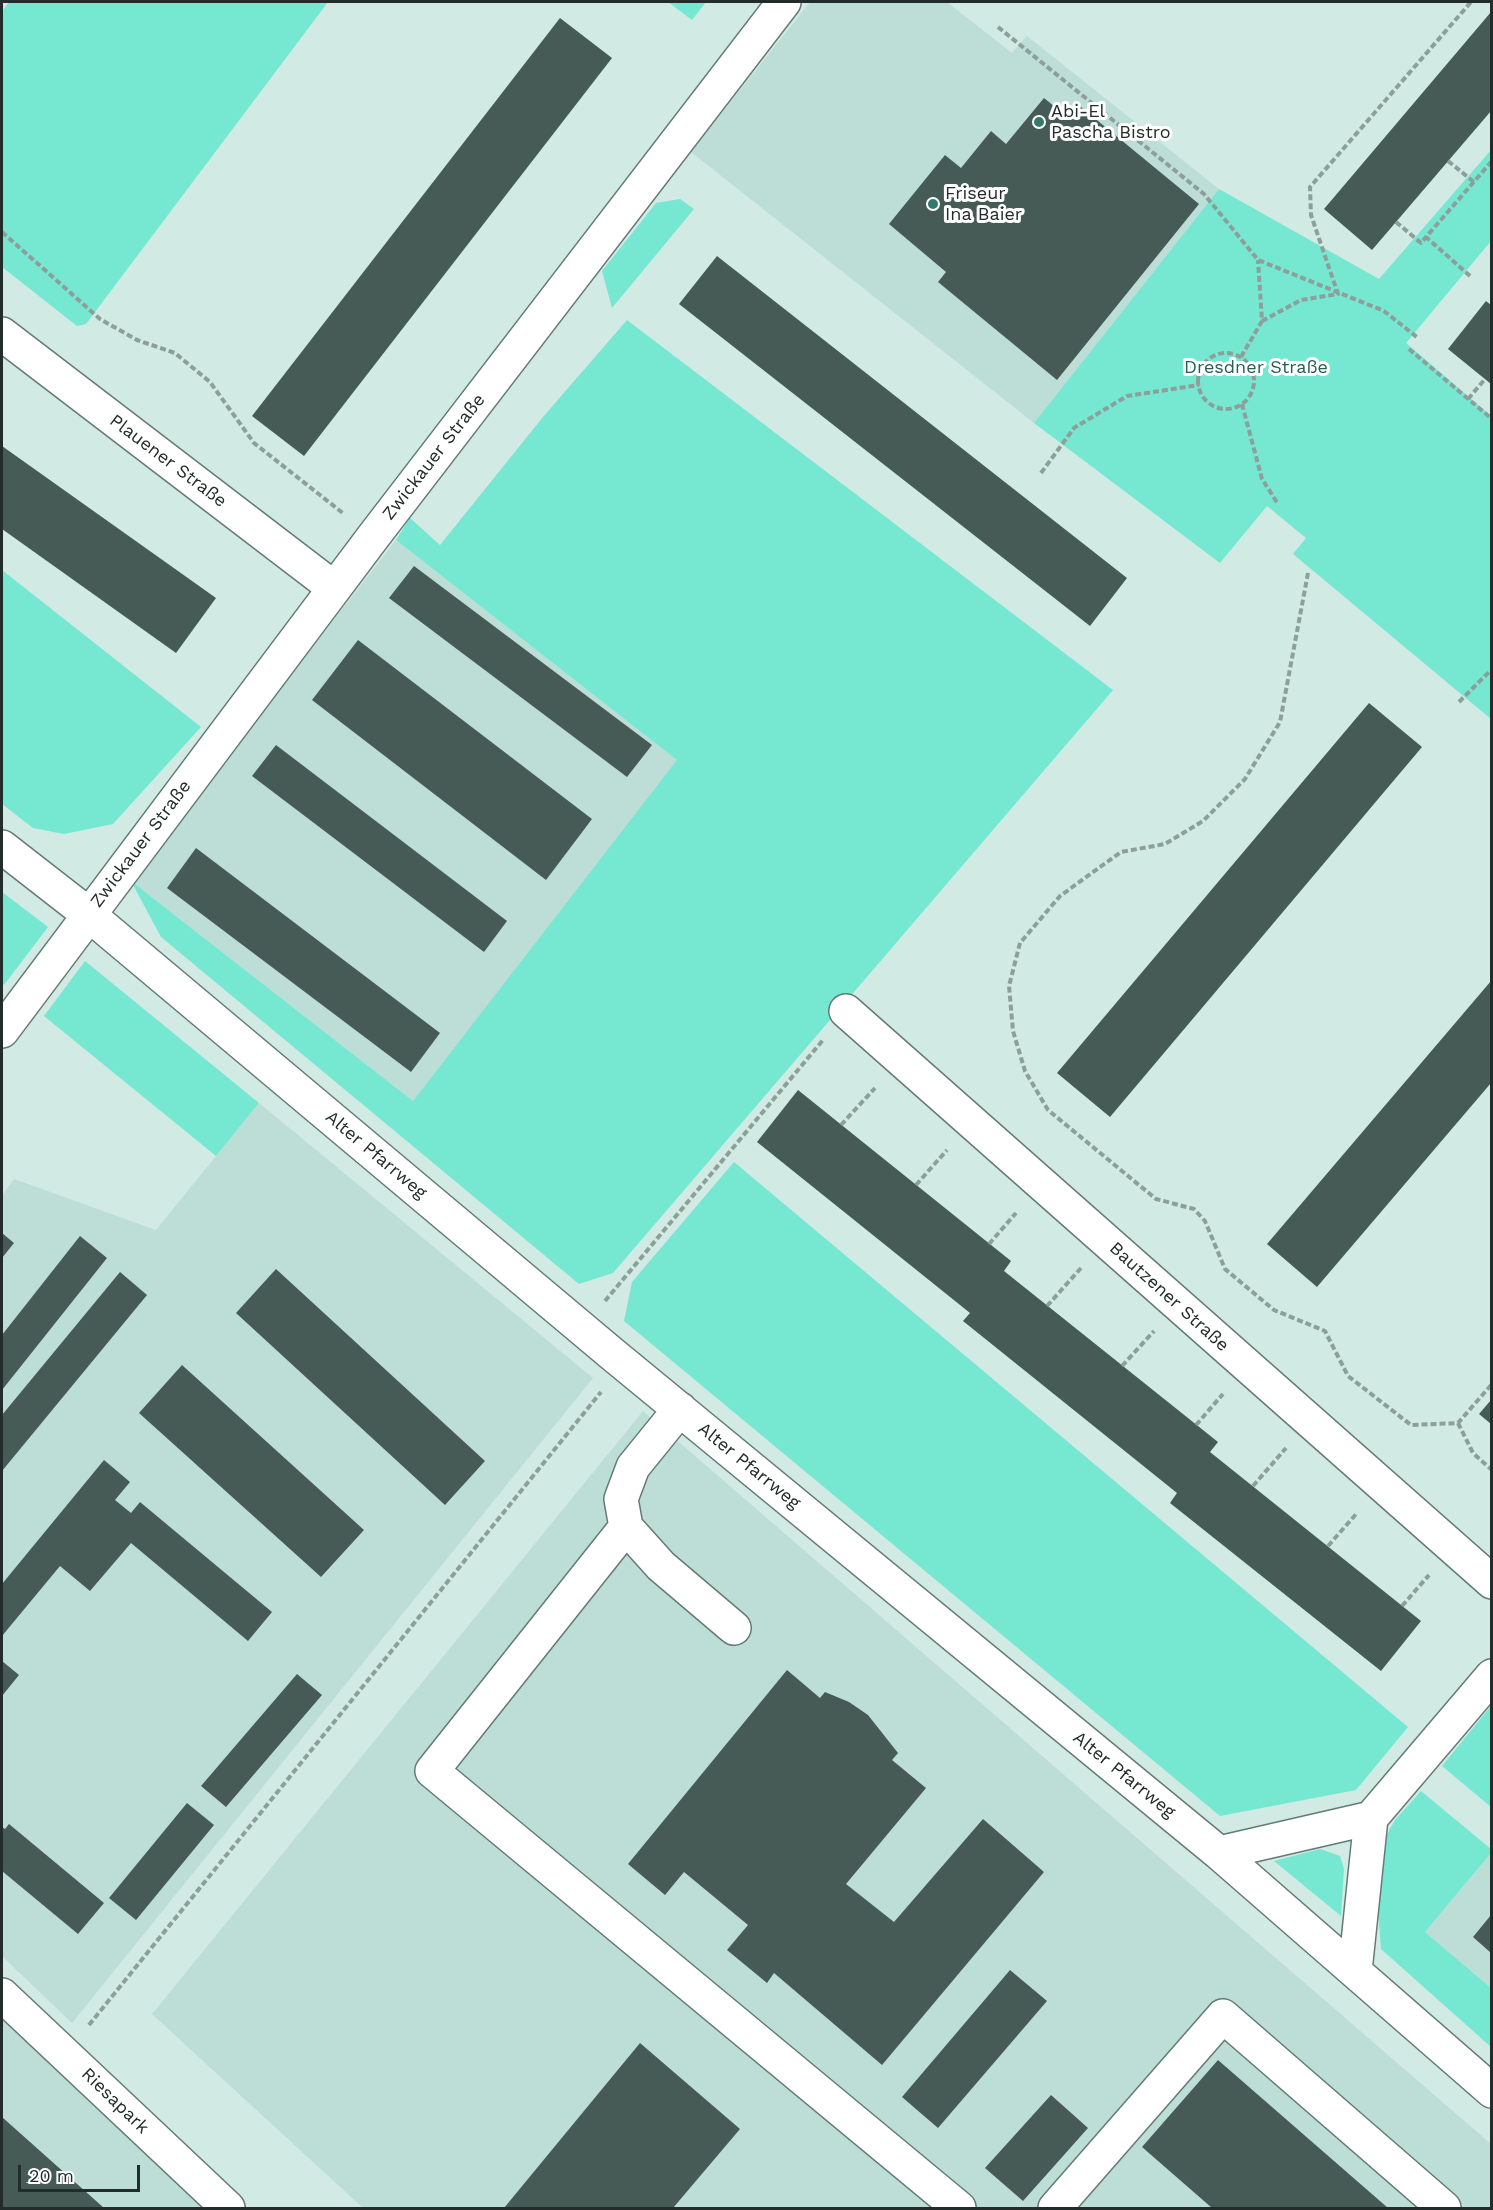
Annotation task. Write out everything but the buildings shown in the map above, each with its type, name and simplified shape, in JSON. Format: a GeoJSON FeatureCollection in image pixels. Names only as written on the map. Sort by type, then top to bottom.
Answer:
{"type":"FeatureCollection","features":[{"type":"Feature","properties":{"kind":"street","name":"Zwickauer Straße"},"geometry":{"type":"LineString","coordinates":[[2,1031],[334,588],[784,2]]}},
{"type":"Feature","properties":{"kind":"street","name":"Plauener Straße"},"geometry":{"type":"LineString","coordinates":[[2,334],[334,588]]}},
{"type":"Feature","properties":{"kind":"street","name":"Alter Pfarrweg"},"geometry":{"type":"LineString","coordinates":[[2,846],[88,914],[624,1364],[1219,1853],[1491,2091]]}},
{"type":"Feature","properties":{"kind":"street","name":"Bautzener Straße"},"geometry":{"type":"LineString","coordinates":[[846,1011],[1491,1582]]}},
{"type":"Feature","properties":{"kind":"street"},"geometry":{"type":"LineString","coordinates":[[680,1409],[633,1467],[621,1499],[626,1527],[661,1566],[734,1628]]}},
{"type":"Feature","properties":{"kind":"street"},"geometry":{"type":"LineString","coordinates":[[626,1527],[432,1771],[958,2208]]}},
{"type":"Feature","properties":{"kind":"street"},"geometry":{"type":"LineString","coordinates":[[1355,1971],[1371,1818],[1491,1676]]}},
{"type":"Feature","properties":{"kind":"street"},"geometry":{"type":"LineString","coordinates":[[1219,1853],[1371,1818]]}},
{"type":"Feature","properties":{"kind":"street","name":"Riesapark"},"geometry":{"type":"LineString","coordinates":[[2,1995],[228,2208]]}},
{"type":"Feature","properties":{"kind":"street"},"geometry":{"type":"LineString","coordinates":[[1054,2208],[1223,2016],[1444,2208]]}},
{"type":"Feature","properties":{"kind":"path"},"geometry":{"type":"LineString","coordinates":[[1338,294],[1311,215],[1310,187],[1471,2]]}},
{"type":"Feature","properties":{"kind":"path"},"geometry":{"type":"LineString","coordinates":[[998,27],[1204,194],[1258,260],[1384,311],[1418,338]]}},
{"type":"Feature","properties":{"kind":"path"},"geometry":{"type":"LineString","coordinates":[[1448,161],[1474,182]]}},
{"type":"Feature","properties":{"kind":"path"},"geometry":{"type":"LineString","coordinates":[[1396,222],[1421,243],[1491,162]]}},
{"type":"Feature","properties":{"kind":"path"},"geometry":{"type":"LineString","coordinates":[[2,232],[100,319],[137,340],[175,353],[184,360],[210,382],[254,443],[373,537]]}},
{"type":"Feature","properties":{"kind":"path"},"geometry":{"type":"LineString","coordinates":[[1426,237],[1470,276]]}},
{"type":"Feature","properties":{"kind":"path"},"geometry":{"type":"LineString","coordinates":[[1258,260],[1262,321]]}},
{"type":"Feature","properties":{"kind":"path"},"geometry":{"type":"LineString","coordinates":[[1242,357],[1262,321],[1301,300],[1338,294]]}},
{"type":"Feature","properties":{"kind":"path"},"geometry":{"type":"LineString","coordinates":[[1409,349],[1491,419]]}},
{"type":"Feature","properties":{"kind":"path"},"geometry":{"type":"LineString","coordinates":[[1229,353],[1242,357],[1251,367],[1255,381],[1251,394],[1242,404],[1232,408],[1221,408],[1211,404],[1203,396],[1199,385],[1199,373],[1206,362],[1216,354],[1229,353]]}},
{"type":"Feature","properties":{"kind":"path"},"geometry":{"type":"LineString","coordinates":[[1468,399],[1485,379]]}},
{"type":"Feature","properties":{"kind":"path"},"geometry":{"type":"LineString","coordinates":[[1041,473],[1074,428],[1127,396],[1199,385]]}},
{"type":"Feature","properties":{"kind":"path"},"geometry":{"type":"LineString","coordinates":[[1242,404],[1262,479],[1278,504]]}},
{"type":"Feature","properties":{"kind":"path"},"geometry":{"type":"LineString","coordinates":[[1308,573],[1280,722],[1245,779],[1203,820],[1165,844],[1121,852],[1060,896],[1020,943],[1009,986],[1013,1031],[1025,1071],[1048,1110],[1156,1199],[1194,1209],[1205,1221],[1226,1269],[1274,1310],[1325,1331],[1348,1376],[1412,1425],[1458,1423],[1491,1384]]}},
{"type":"Feature","properties":{"kind":"path"},"geometry":{"type":"LineString","coordinates":[[1459,702],[1489,674],[1491,669]]}},
{"type":"Feature","properties":{"kind":"path"},"geometry":{"type":"LineString","coordinates":[[582,1328],[846,1011]]}},
{"type":"Feature","properties":{"kind":"path"},"geometry":{"type":"LineString","coordinates":[[842,1125],[900,1059]]}},
{"type":"Feature","properties":{"kind":"path"},"geometry":{"type":"LineString","coordinates":[[916,1185],[972,1122]]}},
{"type":"Feature","properties":{"kind":"path"},"geometry":{"type":"LineString","coordinates":[[1047,1306],[1105,1240]]}},
{"type":"Feature","properties":{"kind":"path"},"geometry":{"type":"LineString","coordinates":[[1122,1366],[1177,1304]]}},
{"type":"Feature","properties":{"kind":"path"},"geometry":{"type":"LineString","coordinates":[[65,2054],[624,1364]]}},
{"type":"Feature","properties":{"kind":"path"},"geometry":{"type":"LineString","coordinates":[[1253,1486],[1310,1422]]}},
{"type":"Feature","properties":{"kind":"path"},"geometry":{"type":"LineString","coordinates":[[1458,1423],[1473,1453],[1491,1470]]}},
{"type":"Feature","properties":{"kind":"path"},"geometry":{"type":"LineString","coordinates":[[1328,1546],[1381,1485]]}},
{"type":"Feature","properties":{"kind":"shaded area"},"geometry":{"type":"Polygon","coordinates":[[[810,2],[947,2],[1012,53],[1027,36],[1219,189],[1034,423],[691,152],[810,2]]]}},
{"type":"Feature","properties":{"kind":"shaded area"},"geometry":{"type":"Polygon","coordinates":[[[396,540],[678,760],[413,1101],[131,881],[396,540]]]}},
{"type":"Feature","properties":{"kind":"shaded area"},"geometry":{"type":"Polygon","coordinates":[[[259,1103],[593,1378],[72,2023],[2,1956],[2,1195],[14,1179],[156,1230],[259,1103]]]}},
{"type":"Feature","properties":{"kind":"shaded area"},"geometry":{"type":"Polygon","coordinates":[[[643,1411],[1491,2144],[1491,2208],[363,2208],[152,2014],[643,1411]]]}},
{"type":"Feature","properties":{"kind":"shaded area"},"geometry":{"type":"Polygon","coordinates":[[[1491,1853],[1491,1988],[1425,1932],[1491,1853]]]}},
{"type":"Feature","properties":{"kind":"shaded area"},"geometry":{"type":"Polygon","coordinates":[[[2,2014],[202,2208],[2,2208],[2,2014]]]}},
{"type":"Feature","properties":{"kind":"green space"},"geometry":{"type":"Polygon","coordinates":[[[9,2],[328,2],[86,324],[77,326],[2,267],[2,11],[9,2]]]}},
{"type":"Feature","properties":{"kind":"green space"},"geometry":{"type":"Polygon","coordinates":[[[668,2],[706,2],[692,20],[668,2]]]}},
{"type":"Feature","properties":{"kind":"green space","name":"Dresdner Straße"},"geometry":{"type":"Polygon","coordinates":[[[1491,150],[1491,241],[1406,343],[1491,416],[1491,719],[1293,554],[1306,538],[1267,506],[1220,563],[1034,423],[1219,189],[1379,279],[1491,150]]]}},
{"type":"Feature","properties":{"kind":"green space"},"geometry":{"type":"Polygon","coordinates":[[[680,199],[694,209],[612,308],[602,271],[656,203],[680,199]]]}},
{"type":"Feature","properties":{"kind":"green space"},"geometry":{"type":"Polygon","coordinates":[[[627,320],[1113,690],[613,1273],[579,1284],[161,937],[131,881],[413,1101],[677,760],[396,540],[410,518],[440,545],[543,417],[627,320]]]}},
{"type":"Feature","properties":{"kind":"green space"},"geometry":{"type":"Polygon","coordinates":[[[2,570],[201,727],[113,824],[64,834],[33,828],[2,804],[2,570]]]}},
{"type":"Feature","properties":{"kind":"green space"},"geometry":{"type":"Polygon","coordinates":[[[2,892],[48,927],[4,985],[2,982],[2,892]]]}},
{"type":"Feature","properties":{"kind":"green space"},"geometry":{"type":"Polygon","coordinates":[[[85,961],[259,1103],[216,1156],[44,1016],[85,961]]]}},
{"type":"Feature","properties":{"kind":"green space"},"geometry":{"type":"Polygon","coordinates":[[[734,1162],[1408,1727],[1356,1790],[1220,1816],[624,1321],[632,1282],[734,1162]]]}},
{"type":"Feature","properties":{"kind":"green space"},"geometry":{"type":"Polygon","coordinates":[[[1491,1706],[1491,1807],[1442,1766],[1491,1706]]]}},
{"type":"Feature","properties":{"kind":"green space"},"geometry":{"type":"Polygon","coordinates":[[[1421,1791],[1491,1849],[1491,1853],[1425,1932],[1491,1988],[1491,2047],[1381,1949],[1377,1897],[1385,1838],[1395,1820],[1421,1791]]]}},
{"type":"Feature","properties":{"kind":"green space"},"geometry":{"type":"Polygon","coordinates":[[[1320,1849],[1340,1856],[1344,1869],[1341,1916],[1274,1861],[1320,1849]]]}},
{"type":"Feature","properties":{"kind":"place","name":"Abi-El Pascha Bistro"},"geometry":{"type":"Point","coordinates":[1039,122]}},
{"type":"Feature","properties":{"kind":"place","name":"Friseur Ina Baier"},"geometry":{"type":"Point","coordinates":[933,204]}}]}
